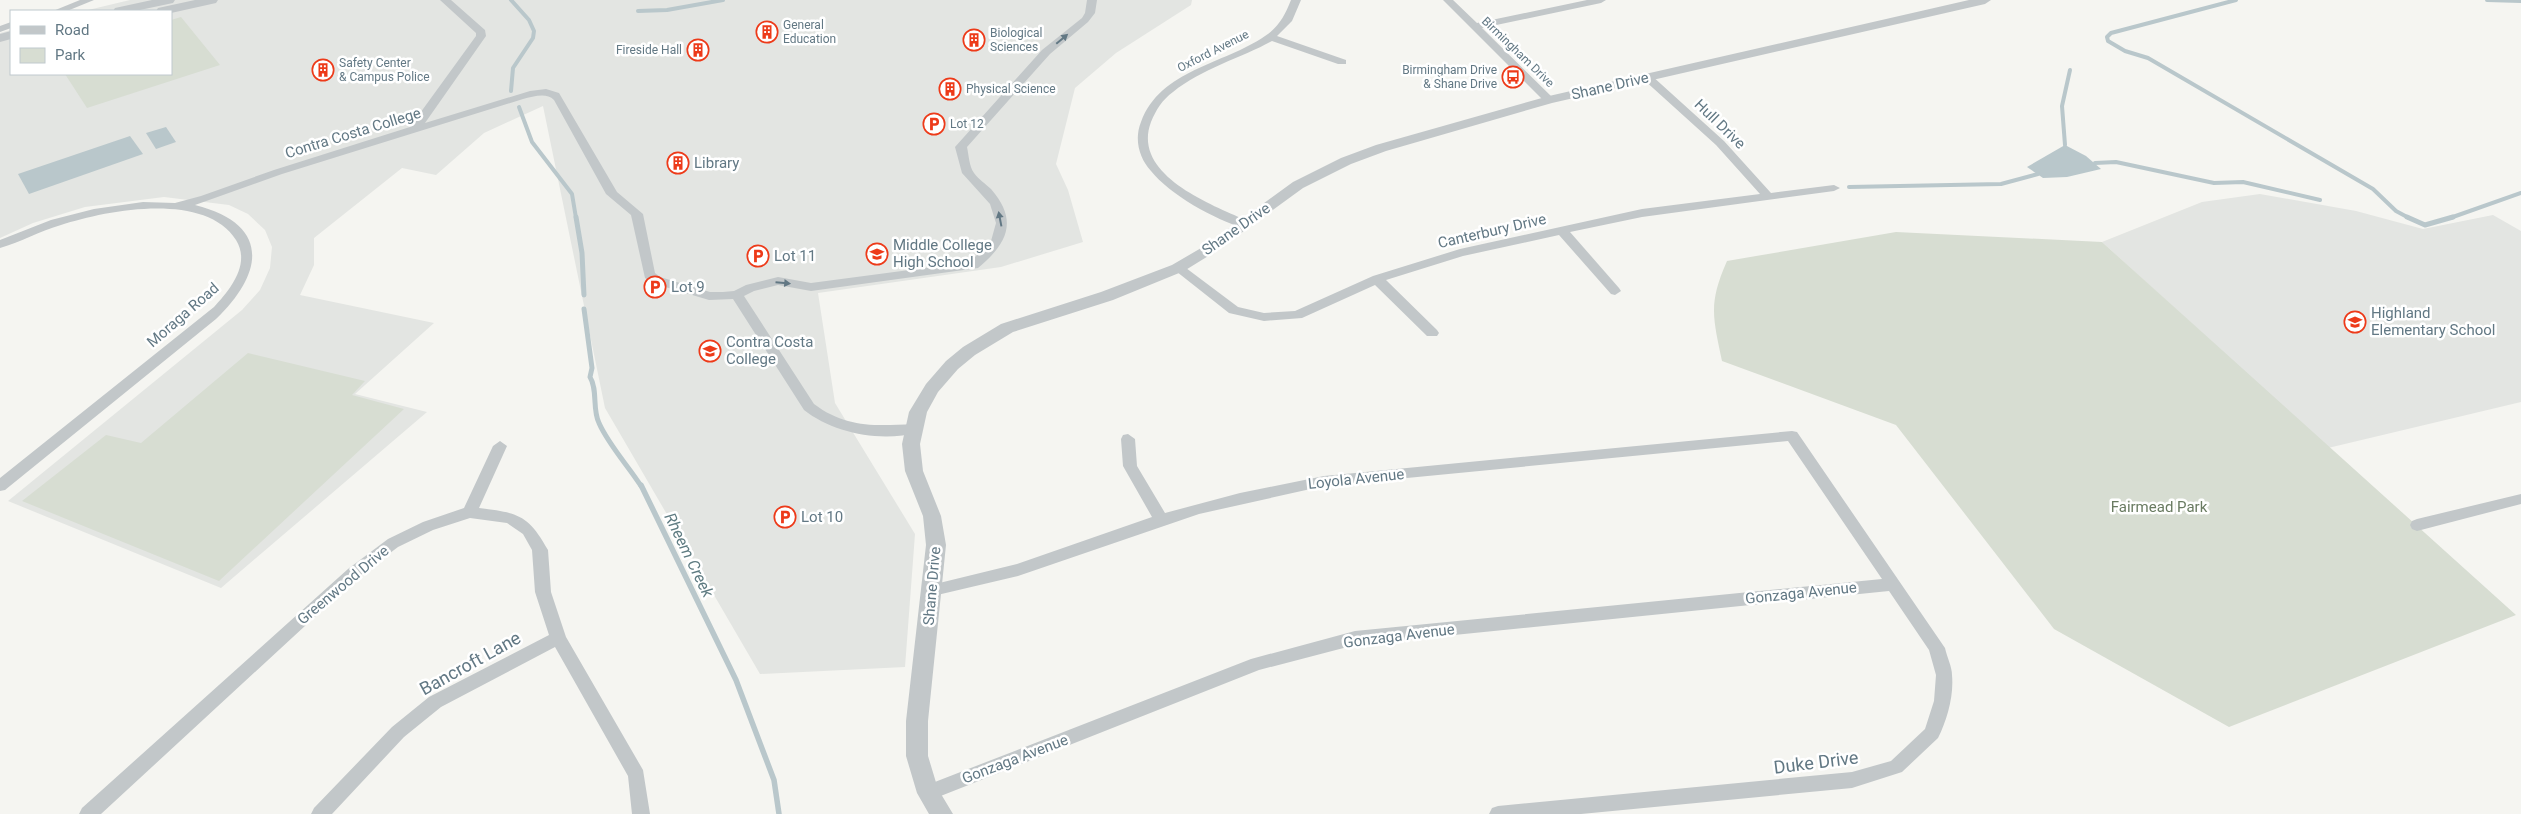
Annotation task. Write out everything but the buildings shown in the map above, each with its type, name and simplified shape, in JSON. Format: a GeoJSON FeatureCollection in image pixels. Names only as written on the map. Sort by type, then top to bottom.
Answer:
{"type":"FeatureCollection","features":[{"type":"Feature","properties":{"kind":"street"},"geometry":{"type":"LineString","coordinates":[[61,10],[89,0]]}},
{"type":"Feature","properties":{"kind":"street"},"geometry":{"type":"LineString","coordinates":[[124,10],[169,0]]}},
{"type":"Feature","properties":{"kind":"street"},"geometry":{"type":"LineString","coordinates":[[167,10],[212,0]]}},
{"type":"Feature","properties":{"kind":"street"},"geometry":{"type":"LineString","coordinates":[[414,130],[481,36],[481,32],[445,0]]}},
{"type":"Feature","properties":{"kind":"street"},"geometry":{"type":"LineString","coordinates":[[913,429],[861,430],[842,427],[821,418],[809,407],[737,295],[750,288],[778,281],[811,287],[956,269],[974,265],[991,252],[1000,240],[1002,225],[996,203],[970,175],[961,147],[1046,52],[1085,20],[1090,13],[1092,0]]}},
{"type":"Feature","properties":{"kind":"street","name":"Oxford Avenue"},"geometry":{"type":"LineString","coordinates":[[1244,224],[1184,194],[1157,174],[1147,158],[1142,142],[1145,118],[1158,100],[1187,78],[1271,37],[1293,12],[1296,0]]}},
{"type":"Feature","properties":{"kind":"street","name":"Birmingham Drive"},"geometry":{"type":"LineString","coordinates":[[1448,0],[1474,28],[1549,100]]}},
{"type":"Feature","properties":{"kind":"street"},"geometry":{"type":"LineString","coordinates":[[1474,28],[1601,0]]}},
{"type":"Feature","properties":{"kind":"street","name":"Shane Drive"},"geometry":{"type":"LineString","coordinates":[[942,814],[928,793],[917,756],[916,740],[933,590],[936,545],[932,516],[914,470],[911,449],[913,429],[918,412],[932,388],[952,365],[987,339],[1024,322],[1107,296],[1178,268],[1213,247],[1298,185],[1346,161],[1418,137],[1549,100],[1985,0]]}},
{"type":"Feature","properties":{"kind":"street"},"geometry":{"type":"LineString","coordinates":[[1271,37],[1342,62]]}},
{"type":"Feature","properties":{"kind":"street","name":"Hull Drive"},"geometry":{"type":"LineString","coordinates":[[1647,77],[1720,144],[1768,196]]}},
{"type":"Feature","properties":{"kind":"street","name":"Contra Costa College"},"geometry":{"type":"LineString","coordinates":[[176,206],[205,199],[278,172],[531,94],[556,94],[612,194],[637,214],[649,275],[673,286],[709,296],[737,295]]}},
{"type":"Feature","properties":{"kind":"street","name":"Canterbury Drive"},"geometry":{"type":"LineString","coordinates":[[1178,268],[1234,310],[1264,317],[1297,315],[1377,279],[1460,253],[1563,232],[1642,213],[1834,188]]}},
{"type":"Feature","properties":{"kind":"street","name":"Moraga Road"},"geometry":{"type":"LineString","coordinates":[[0,244],[74,217],[114,209],[176,206],[205,211],[226,220],[241,235],[246,246],[248,259],[243,275],[227,302],[0,486]]}},
{"type":"Feature","properties":{"kind":"street"},"geometry":{"type":"LineString","coordinates":[[1563,232],[1615,291]]}},
{"type":"Feature","properties":{"kind":"street"},"geometry":{"type":"LineString","coordinates":[[1377,279],[1432,333]]}},
{"type":"Feature","properties":{"kind":"street","name":"Loyola Avenue"},"geometry":{"type":"LineString","coordinates":[[933,590],[968,585],[1161,520],[1267,492],[1324,480],[1792,436]]}},
{"type":"Feature","properties":{"kind":"street","name":"Duke Drive"},"geometry":{"type":"LineString","coordinates":[[1498,814],[1852,780],[1896,767],[1932,733],[1942,701],[1944,675],[1937,648],[1792,436]]}},
{"type":"Feature","properties":{"kind":"street"},"geometry":{"type":"LineString","coordinates":[[1128,439],[1130,466],[1161,520]]}},
{"type":"Feature","properties":{"kind":"street"},"geometry":{"type":"LineString","coordinates":[[470,512],[500,446]]}},
{"type":"Feature","properties":{"kind":"street"},"geometry":{"type":"LineString","coordinates":[[2417,525],[2521,499]]}},
{"type":"Feature","properties":{"kind":"street","name":"Greenwood Drive"},"geometry":{"type":"LineString","coordinates":[[88,814],[353,573],[393,543],[428,526],[470,512],[511,518],[528,530],[540,550],[543,592],[558,638],[637,775],[641,814]]}},
{"type":"Feature","properties":{"kind":"street","name":"Gonzaga Avenue"},"geometry":{"type":"LineString","coordinates":[[928,793],[1257,664],[1356,638],[1894,584]]}},
{"type":"Feature","properties":{"kind":"street","name":"Bancroft Lane"},"geometry":{"type":"LineString","coordinates":[[320,814],[398,732],[435,702],[558,638]]}},
{"type":"Feature","properties":{"kind":"shaded area","name":"Contra Costa College"},"geometry":{"type":"Polygon","coordinates":[[[130,0],[1192,0],[1191,5],[1116,53],[1075,88],[1056,164],[1068,190],[1083,242],[1001,267],[818,293],[835,403],[915,534],[905,667],[760,674],[605,408],[543,106],[484,133],[436,175],[402,168],[314,238],[314,265],[300,295],[434,323],[355,394],[427,412],[221,588],[8,501],[242,310],[260,290],[270,268],[272,247],[265,230],[248,214],[229,205],[164,197],[85,207],[33,223],[0,238],[0,33],[10,30],[10,75],[172,75],[172,10],[88,10],[130,0]]]}},
{"type":"Feature","properties":{"kind":"shaded area"},"geometry":{"type":"Polygon","coordinates":[[[166,127],[176,142],[156,149],[146,133],[166,127]]]}},
{"type":"Feature","properties":{"kind":"shaded area"},"geometry":{"type":"Polygon","coordinates":[[[130,136],[143,154],[29,194],[18,174],[130,136]]]}},
{"type":"Feature","properties":{"kind":"shaded area"},"geometry":{"type":"Polygon","coordinates":[[[2065,145],[2086,156],[2101,169],[2067,177],[2043,178],[2027,167],[2065,145]]]}},
{"type":"Feature","properties":{"kind":"shaded area","name":"Highland Elementary School"},"geometry":{"type":"Polygon","coordinates":[[[2260,194],[2356,211],[2423,229],[2493,215],[2521,231],[2521,402],[2328,448],[2102,242],[2202,202],[2260,194]]]}},
{"type":"Feature","properties":{"kind":"green space"},"geometry":{"type":"Polygon","coordinates":[[[181,17],[220,65],[87,108],[66,75],[172,75],[172,20],[181,17]]]}},
{"type":"Feature","properties":{"kind":"green space","name":"Fairmead Park"},"geometry":{"type":"Polygon","coordinates":[[[1896,232],[2102,242],[2516,615],[2229,727],[2054,629],[1896,425],[1722,361],[1716,333],[1714,311],[1717,289],[1727,261],[1896,232]]]}},
{"type":"Feature","properties":{"kind":"green space"},"geometry":{"type":"Polygon","coordinates":[[[248,353],[365,381],[352,395],[404,409],[219,581],[22,501],[106,435],[141,443],[248,353]]]}},
{"type":"Feature","properties":{"kind":"waterway","name":"Rheem Creek"},"geometry":{"type":"LineString","coordinates":[[511,0],[529,20],[534,31],[533,38],[513,68],[511,91]]}},
{"type":"Feature","properties":{"kind":"waterway"},"geometry":{"type":"LineString","coordinates":[[638,11],[667,10],[723,0]]}},
{"type":"Feature","properties":{"kind":"waterway"},"geometry":{"type":"LineString","coordinates":[[2236,0],[2111,33],[2107,37],[2108,41],[2125,51],[2148,58],[2373,189],[2396,211],[2408,217]]}},
{"type":"Feature","properties":{"kind":"waterway"},"geometry":{"type":"LineString","coordinates":[[2487,0],[2521,1]]}},
{"type":"Feature","properties":{"kind":"waterway"},"geometry":{"type":"LineString","coordinates":[[2065,145],[2062,106],[2070,70]]}},
{"type":"Feature","properties":{"kind":"waterway","name":"Rheem Creek"},"geometry":{"type":"LineString","coordinates":[[519,107],[532,142],[572,194],[576,218]]}},
{"type":"Feature","properties":{"kind":"waterway"},"geometry":{"type":"LineString","coordinates":[[2095,163],[2116,162],[2214,183],[2243,182],[2320,200]]}},
{"type":"Feature","properties":{"kind":"waterway"},"geometry":{"type":"LineString","coordinates":[[1849,187],[2001,184],[2038,174]]}},
{"type":"Feature","properties":{"kind":"waterway"},"geometry":{"type":"LineString","coordinates":[[2452,217],[2521,193]]}},
{"type":"Feature","properties":{"kind":"waterway","name":"Rheem Creek"},"geometry":{"type":"LineString","coordinates":[[576,217],[582,253],[584,295]]}},
{"type":"Feature","properties":{"kind":"waterway"},"geometry":{"type":"LineString","coordinates":[[2408,217],[2425,225],[2452,217]]}},
{"type":"Feature","properties":{"kind":"waterway","name":"Rheem Creek"},"geometry":{"type":"LineString","coordinates":[[584,309],[592,368],[590,377],[594,388],[597,418],[608,439],[641,486]]}},
{"type":"Feature","properties":{"kind":"waterway","name":"Rheem Creek"},"geometry":{"type":"LineString","coordinates":[[641,485],[736,680],[774,780],[779,814]]}},
{"type":"Feature","properties":{"kind":"place","name":"General Education"},"geometry":{"type":"Point","coordinates":[767,32]}},
{"type":"Feature","properties":{"kind":"place","name":"Biological Sciences"},"geometry":{"type":"Point","coordinates":[974,40]}},
{"type":"Feature","properties":{"kind":"place","name":"Fireside Hall"},"geometry":{"type":"Point","coordinates":[698,50]}},
{"type":"Feature","properties":{"kind":"place","name":"Safety Center & Campus Police"},"geometry":{"type":"Point","coordinates":[323,70]}},
{"type":"Feature","properties":{"kind":"place","name":"Birmingham Drive & Shane Drive"},"geometry":{"type":"Point","coordinates":[1513,77]}},
{"type":"Feature","properties":{"kind":"place","name":"Physical Science"},"geometry":{"type":"Point","coordinates":[950,89]}},
{"type":"Feature","properties":{"kind":"place","name":"Lot 12"},"geometry":{"type":"Point","coordinates":[934,124]}},
{"type":"Feature","properties":{"kind":"place","name":"Library"},"geometry":{"type":"Point","coordinates":[678,163]}},
{"type":"Feature","properties":{"kind":"place","name":"Middle College High School"},"geometry":{"type":"Point","coordinates":[877,254]}},
{"type":"Feature","properties":{"kind":"place","name":"Lot 11"},"geometry":{"type":"Point","coordinates":[758,256]}},
{"type":"Feature","properties":{"kind":"place","name":"Lot 9"},"geometry":{"type":"Point","coordinates":[655,287]}},
{"type":"Feature","properties":{"kind":"place","name":"Highland Elementary School"},"geometry":{"type":"Point","coordinates":[2355,322]}},
{"type":"Feature","properties":{"kind":"place","name":"Contra Costa College"},"geometry":{"type":"Point","coordinates":[710,351]}},
{"type":"Feature","properties":{"kind":"place","name":"Lot 10"},"geometry":{"type":"Point","coordinates":[785,517]}}]}
